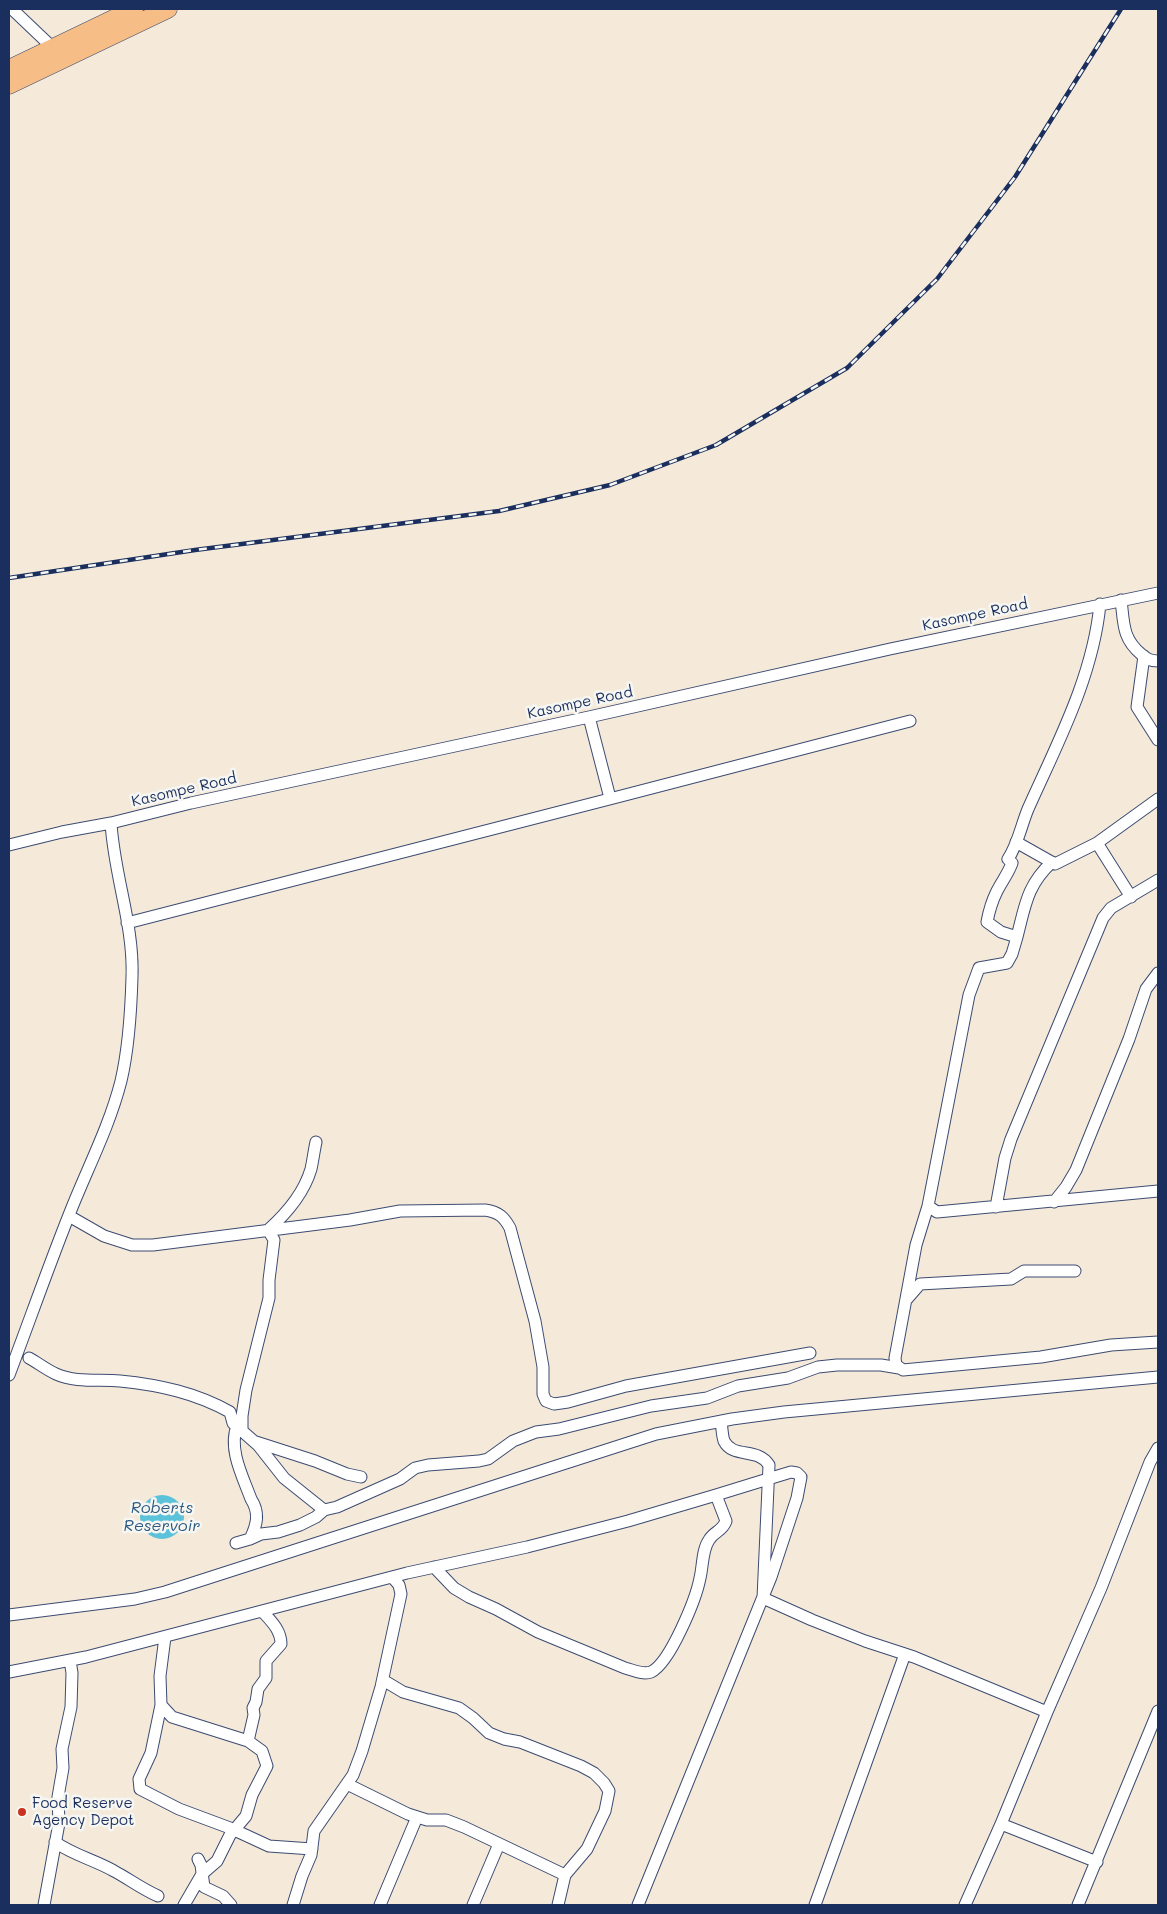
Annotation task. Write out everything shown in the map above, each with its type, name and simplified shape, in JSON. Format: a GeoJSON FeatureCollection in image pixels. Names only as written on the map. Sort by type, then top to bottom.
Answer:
{"type":"FeatureCollection","features":[{"type":"Feature","properties":{"kind":"highway"},"geometry":{"type":"LineString","coordinates":[[9,68],[134,9]]}},
{"type":"Feature","properties":{"kind":"highway"},"geometry":{"type":"LineString","coordinates":[[9,85],[168,9]]}},
{"type":"Feature","properties":{"kind":"street"},"geometry":{"type":"LineString","coordinates":[[12,9],[52,48]]}},
{"type":"Feature","properties":{"kind":"street","name":"Kasompe Road"},"geometry":{"type":"LineString","coordinates":[[9,845],[62,832],[111,824],[191,803],[589,717],[900,647],[1158,593]]}},
{"type":"Feature","properties":{"kind":"street"},"geometry":{"type":"LineString","coordinates":[[1121,600],[1125,630],[1130,643],[1149,660],[1158,660]]}},
{"type":"Feature","properties":{"kind":"street"},"geometry":{"type":"LineString","coordinates":[[1017,937],[1001,932],[987,922],[994,899],[1012,863],[1008,859],[1027,810],[1041,784],[1065,727],[1089,661],[1100,604]]}},
{"type":"Feature","properties":{"kind":"street"},"geometry":{"type":"LineString","coordinates":[[1144,656],[1137,706],[1158,740]]}},
{"type":"Feature","properties":{"kind":"street"},"geometry":{"type":"LineString","coordinates":[[589,717],[610,798]]}},
{"type":"Feature","properties":{"kind":"street"},"geometry":{"type":"LineString","coordinates":[[127,924],[519,824],[610,798],[910,721]]}},
{"type":"Feature","properties":{"kind":"street"},"geometry":{"type":"LineString","coordinates":[[1016,842],[1058,864],[1097,843],[1158,799]]}},
{"type":"Feature","properties":{"kind":"street"},"geometry":{"type":"LineString","coordinates":[[9,1374],[110,1114],[120,1082],[129,1036],[132,975],[131,944],[114,856],[111,824]]}},
{"type":"Feature","properties":{"kind":"street"},"geometry":{"type":"LineString","coordinates":[[1097,843],[1130,897]]}},
{"type":"Feature","properties":{"kind":"street"},"geometry":{"type":"LineString","coordinates":[[899,1368],[896,1365],[895,1358],[916,1245],[928,1206],[969,995],[979,968],[1007,963],[1012,954],[1028,894],[1038,874],[1052,862]]}},
{"type":"Feature","properties":{"kind":"street"},"geometry":{"type":"LineString","coordinates":[[996,1206],[1003,1165],[1011,1139],[1103,918],[1111,908],[1158,880]]}},
{"type":"Feature","properties":{"kind":"street"},"geometry":{"type":"LineString","coordinates":[[1054,1202],[1076,1170],[1129,1039],[1146,989],[1158,973]]}},
{"type":"Feature","properties":{"kind":"street"},"geometry":{"type":"LineString","coordinates":[[268,1230],[282,1217],[295,1200],[310,1170],[316,1142]]}},
{"type":"Feature","properties":{"kind":"street"},"geometry":{"type":"LineString","coordinates":[[928,1206],[937,1212],[1054,1202],[1158,1190]]}},
{"type":"Feature","properties":{"kind":"street"},"geometry":{"type":"LineString","coordinates":[[69,1216],[104,1236],[132,1245],[153,1246],[350,1220],[400,1211],[485,1210],[500,1214],[504,1217],[510,1228],[535,1321],[543,1367],[543,1394],[546,1401],[554,1404],[626,1386],[810,1353]]}},
{"type":"Feature","properties":{"kind":"street"},"geometry":{"type":"LineString","coordinates":[[250,1539],[258,1518],[256,1505],[251,1499],[235,1452],[234,1434],[240,1428],[254,1353],[269,1298],[269,1280],[274,1240],[268,1230]]}},
{"type":"Feature","properties":{"kind":"street"},"geometry":{"type":"LineString","coordinates":[[906,1300],[920,1284],[1011,1279],[1024,1271],[1075,1271]]}},
{"type":"Feature","properties":{"kind":"street"},"geometry":{"type":"LineString","coordinates":[[236,1543],[261,1534],[278,1532],[300,1525],[316,1517],[324,1510],[337,1507],[363,1494],[392,1483],[415,1468],[488,1459],[513,1441],[536,1432],[559,1429],[651,1406],[707,1398],[738,1386],[788,1378],[818,1367],[838,1364],[881,1364],[904,1370],[1041,1357],[1111,1345],[1158,1342]]}},
{"type":"Feature","properties":{"kind":"street"},"geometry":{"type":"LineString","coordinates":[[30,1358],[56,1374],[94,1381],[121,1381],[158,1386],[192,1394],[230,1412],[233,1423],[255,1442],[284,1478],[324,1510]]}},
{"type":"Feature","properties":{"kind":"street"},"geometry":{"type":"LineString","coordinates":[[9,1616],[136,1600],[656,1434],[721,1421],[784,1412],[1158,1377]]}},
{"type":"Feature","properties":{"kind":"street"},"geometry":{"type":"LineString","coordinates":[[721,1421],[725,1443],[743,1453],[754,1453],[766,1459],[769,1465],[763,1598]]}},
{"type":"Feature","properties":{"kind":"street"},"geometry":{"type":"LineString","coordinates":[[255,1442],[361,1477]]}},
{"type":"Feature","properties":{"kind":"street"},"geometry":{"type":"LineString","coordinates":[[965,1905],[1101,1588],[1150,1462],[1158,1448]]}},
{"type":"Feature","properties":{"kind":"street"},"geometry":{"type":"LineString","coordinates":[[9,1672],[70,1660],[392,1577],[527,1547],[716,1496],[768,1478],[791,1472],[798,1473],[801,1477],[794,1511],[763,1598],[638,1905]]}},
{"type":"Feature","properties":{"kind":"street"},"geometry":{"type":"LineString","coordinates":[[434,1567],[445,1580],[461,1593],[496,1609],[538,1632],[625,1668],[649,1673],[659,1667],[678,1636],[700,1579],[708,1540],[723,1528],[726,1520],[716,1496]]}},
{"type":"Feature","properties":{"kind":"street"},"geometry":{"type":"LineString","coordinates":[[293,1905],[312,1849],[314,1831],[353,1775],[362,1751],[383,1680],[401,1594],[399,1585],[392,1577]]}},
{"type":"Feature","properties":{"kind":"street"},"geometry":{"type":"LineString","coordinates":[[763,1598],[864,1641],[906,1654],[1047,1712]]}},
{"type":"Feature","properties":{"kind":"street"},"geometry":{"type":"LineString","coordinates":[[248,1741],[258,1689],[266,1678],[266,1662],[281,1644],[281,1637],[277,1629],[262,1611]]}},
{"type":"Feature","properties":{"kind":"street"},"geometry":{"type":"LineString","coordinates":[[165,1637],[160,1676],[161,1705],[151,1753],[140,1779],[140,1789],[179,1809],[270,1846],[312,1849]]}},
{"type":"Feature","properties":{"kind":"street"},"geometry":{"type":"LineString","coordinates":[[815,1905],[906,1654]]}},
{"type":"Feature","properties":{"kind":"street"},"geometry":{"type":"LineString","coordinates":[[44,1905],[59,1822],[58,1797],[62,1768],[62,1749],[71,1707],[72,1673],[70,1660]]}},
{"type":"Feature","properties":{"kind":"street"},"geometry":{"type":"LineString","coordinates":[[383,1680],[403,1692],[459,1708],[489,1733],[504,1739],[520,1742],[582,1766],[594,1773],[604,1783],[609,1791],[605,1811],[587,1849],[565,1875],[558,1905]]}},
{"type":"Feature","properties":{"kind":"street"},"geometry":{"type":"LineString","coordinates":[[161,1705],[172,1717],[248,1741],[262,1751],[268,1766],[252,1795],[246,1816],[234,1830],[217,1861],[202,1874],[184,1905]]}},
{"type":"Feature","properties":{"kind":"street"},"geometry":{"type":"LineString","coordinates":[[1078,1905],[1158,1711]]}},
{"type":"Feature","properties":{"kind":"street"},"geometry":{"type":"LineString","coordinates":[[347,1784],[408,1814],[427,1820],[446,1820],[565,1875]]}},
{"type":"Feature","properties":{"kind":"street"},"geometry":{"type":"LineString","coordinates":[[380,1905],[417,1817]]}},
{"type":"Feature","properties":{"kind":"street"},"geometry":{"type":"LineString","coordinates":[[1001,1824],[1097,1862]]}},
{"type":"Feature","properties":{"kind":"street"},"geometry":{"type":"LineString","coordinates":[[55,1842],[65,1849],[113,1870],[158,1896]]}},
{"type":"Feature","properties":{"kind":"street"},"geometry":{"type":"LineString","coordinates":[[473,1905],[499,1844]]}},
{"type":"Feature","properties":{"kind":"street"},"geometry":{"type":"LineString","coordinates":[[198,1859],[204,1888],[223,1896],[230,1905]]}},
{"type":"Feature","properties":{"kind":"water","name":"Roberts Reservoir"},"geometry":{"type":"Polygon","coordinates":[[[166,1495],[178,1501],[183,1508],[183,1526],[178,1533],[171,1538],[158,1539],[150,1536],[143,1529],[140,1513],[143,1505],[150,1498],[166,1495]]]}},
{"type":"Feature","properties":{"kind":"railway"},"geometry":{"type":"LineString","coordinates":[[9,578],[195,550],[499,511],[610,485],[716,445],[847,368],[937,279],[1015,177],[1121,9]]}},
{"type":"Feature","properties":{"kind":"place","name":"Food Reserve Agency Depot"},"geometry":{"type":"Point","coordinates":[22,1812]}}]}
